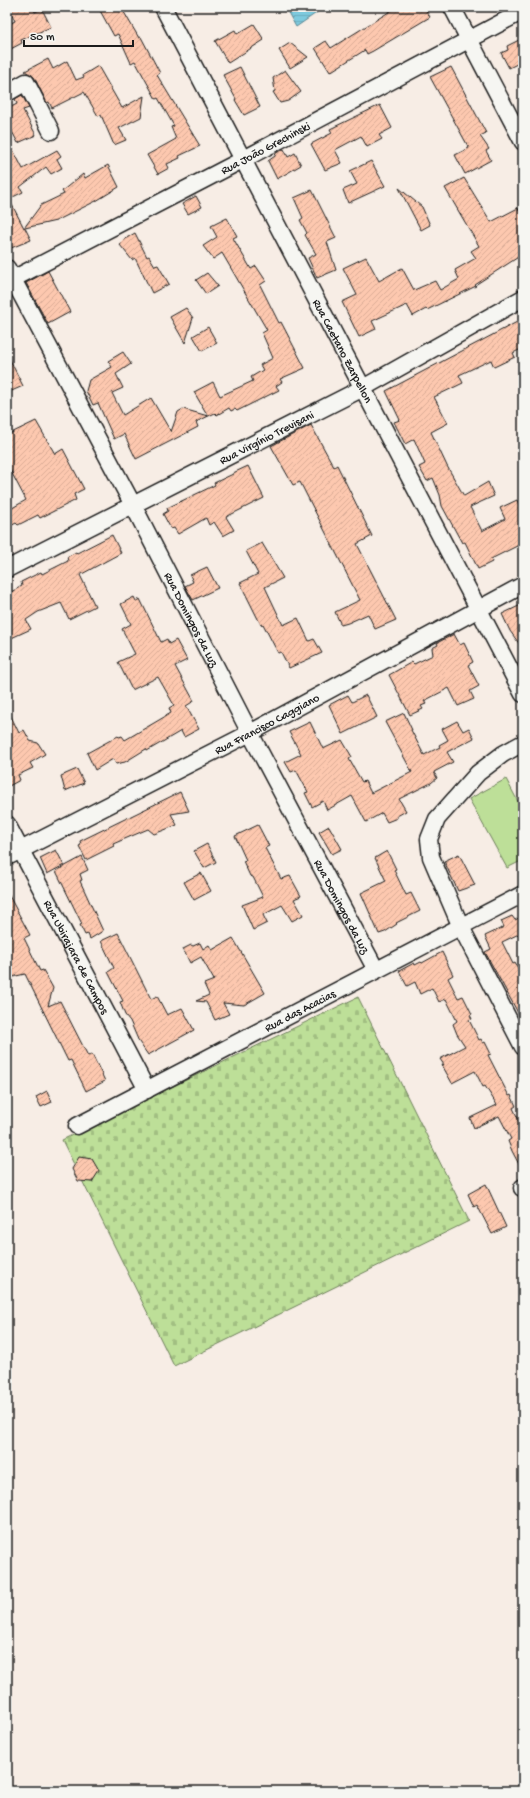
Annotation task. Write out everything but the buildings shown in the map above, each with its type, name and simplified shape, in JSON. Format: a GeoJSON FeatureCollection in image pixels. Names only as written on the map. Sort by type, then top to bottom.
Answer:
{"type":"FeatureCollection","features":[{"type":"Feature","properties":{"kind":"street","name":"Rua Caetano Zarpellon"},"geometry":{"type":"LineString","coordinates":[[164,7],[523,694]]}},
{"type":"Feature","properties":{"kind":"street"},"geometry":{"type":"LineString","coordinates":[[452,7],[523,142]]}},
{"type":"Feature","properties":{"kind":"street","name":"Rua João Grechinski"},"geometry":{"type":"LineString","coordinates":[[9,276],[244,160],[523,11]]}},
{"type":"Feature","properties":{"kind":"street"},"geometry":{"type":"LineString","coordinates":[[7,93],[26,82],[52,131]]}},
{"type":"Feature","properties":{"kind":"street","name":"Rua Domingos da Luz"},"geometry":{"type":"LineString","coordinates":[[9,276],[133,505],[250,733],[376,970]]}},
{"type":"Feature","properties":{"kind":"street","name":"Rua Virgínio Trevisani"},"geometry":{"type":"LineString","coordinates":[[7,569],[362,388],[523,298]]}},
{"type":"Feature","properties":{"kind":"street","name":"Rua Francisco Caggiano"},"geometry":{"type":"LineString","coordinates":[[14,853],[250,733],[478,608],[523,585]]}},
{"type":"Feature","properties":{"kind":"street"},"geometry":{"type":"LineString","coordinates":[[522,1044],[460,927],[431,857],[429,839],[437,819],[478,773],[503,754],[523,743]]}},
{"type":"Feature","properties":{"kind":"street","name":"Rua Ubirajara de Campos"},"geometry":{"type":"LineString","coordinates":[[7,824],[14,853],[147,1090]]}},
{"type":"Feature","properties":{"kind":"street","name":"Rua das Acacias"},"geometry":{"type":"LineString","coordinates":[[77,1126],[523,894]]}},
{"type":"Feature","properties":{"kind":"green space"},"geometry":{"type":"Polygon","coordinates":[[[506,779],[523,811],[523,860],[507,868],[469,799],[506,779]]]}},
{"type":"Feature","properties":{"kind":"green space"},"geometry":{"type":"Polygon","coordinates":[[[358,997],[469,1221],[174,1366],[62,1140],[358,997]]]}},
{"type":"Feature","properties":{"kind":"water"},"geometry":{"type":"Polygon","coordinates":[[[285,7],[325,7],[296,27],[285,7]]]}}]}
